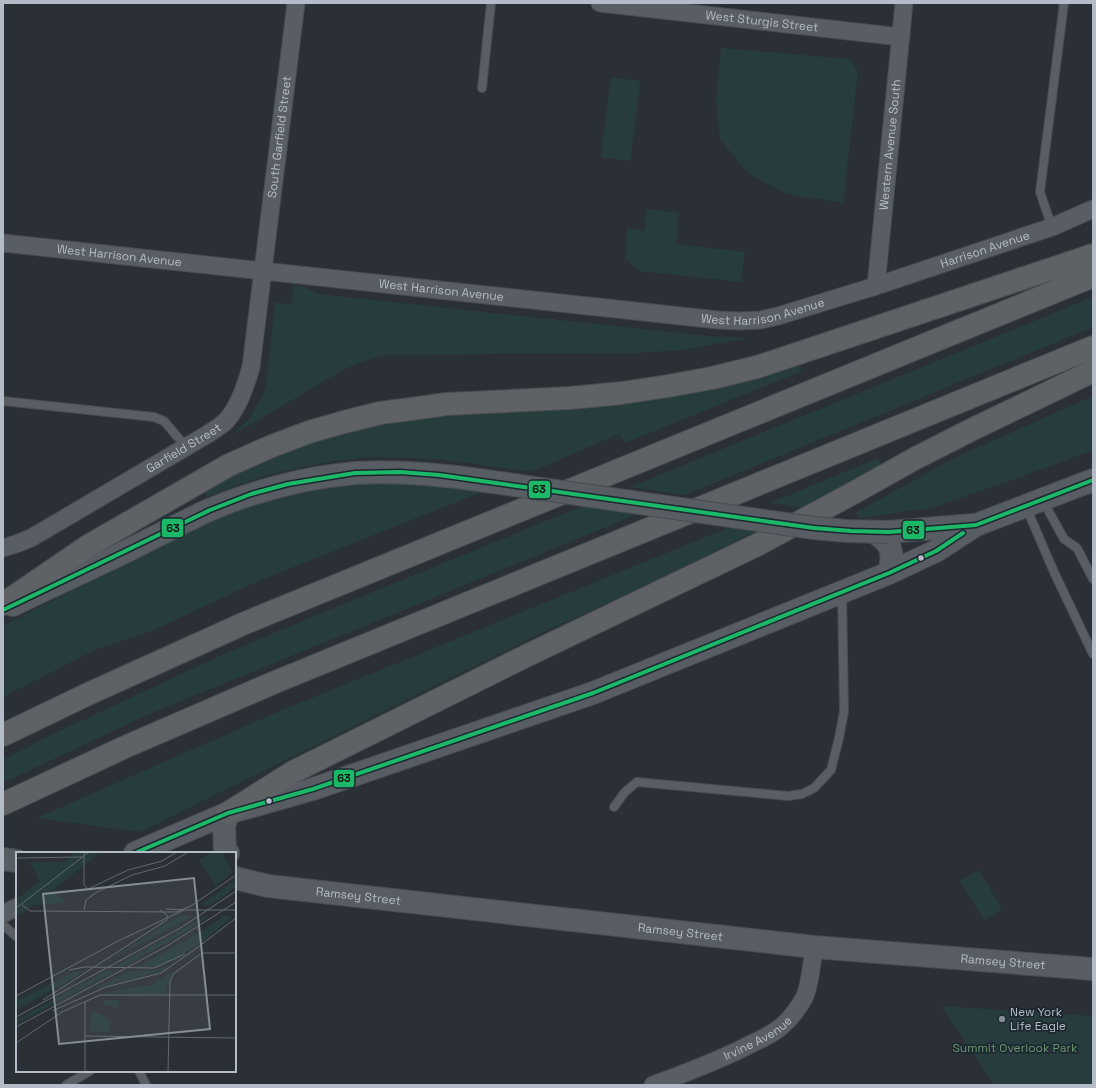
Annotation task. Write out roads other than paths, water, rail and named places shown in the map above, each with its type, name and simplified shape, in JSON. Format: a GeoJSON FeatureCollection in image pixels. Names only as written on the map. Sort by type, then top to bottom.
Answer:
{"type":"FeatureCollection","features":[{"type":"Feature","properties":{"kind":"highway"},"geometry":{"type":"LineString","coordinates":[[3,604],[88,546],[229,465],[309,432],[380,413],[447,404],[570,398],[622,393],[712,378],[757,367],[792,356],[1093,255]]}},
{"type":"Feature","properties":{"kind":"highway"},"geometry":{"type":"LineString","coordinates":[[3,735],[88,694],[245,623],[1093,276]]}},
{"type":"Feature","properties":{"kind":"highway"},"geometry":{"type":"LineString","coordinates":[[3,804],[125,747],[273,683],[1093,346]]}},
{"type":"Feature","properties":{"kind":"highway"},"geometry":{"type":"LineString","coordinates":[[228,813],[293,772],[528,655],[757,545],[971,430],[1093,371]]}},
{"type":"Feature","properties":{"kind":"main road"},"geometry":{"type":"LineString","coordinates":[[3,610],[210,510],[251,494],[288,484],[355,473],[400,472],[439,475],[814,528],[846,531],[882,534],[976,525]]}},
{"type":"Feature","properties":{"kind":"main road"},"geometry":{"type":"LineString","coordinates":[[137,852],[228,813],[313,789],[593,693],[889,573],[936,551],[976,525],[1093,480]]}},
{"type":"Feature","properties":{"kind":"main road"},"geometry":{"type":"LineString","coordinates":[[882,534],[889,545],[891,552],[889,573]]}},
{"type":"Feature","properties":{"kind":"main road"},"geometry":{"type":"LineString","coordinates":[[227,852],[225,849],[224,826],[228,813]]}},
{"type":"Feature","properties":{"kind":"main road"},"geometry":{"type":"LineString","coordinates":[[3,859],[16,861]]}},
{"type":"Feature","properties":{"kind":"main road"},"geometry":{"type":"LineString","coordinates":[[236,864],[251,876],[268,886]]}},
{"type":"Feature","properties":{"kind":"main road","name":"Ramsey Street"},"geometry":{"type":"LineString","coordinates":[[236,878],[268,886],[814,947],[1093,970]]}},
{"type":"Feature","properties":{"kind":"main road","name":"Ramsey Street"},"geometry":{"type":"LineString","coordinates":[[236,888],[268,886]]}},
{"type":"Feature","properties":{"kind":"street","name":"South Garfield Street"},"geometry":{"type":"LineString","coordinates":[[262,272],[296,3]]}},
{"type":"Feature","properties":{"kind":"street","name":"West Sturgis Street"},"geometry":{"type":"LineString","coordinates":[[600,3],[901,37]]}},
{"type":"Feature","properties":{"kind":"street","name":"Western Avenue South"},"geometry":{"type":"LineString","coordinates":[[876,286],[904,3]]}},
{"type":"Feature","properties":{"kind":"street","name":"Harrison Avenue"},"geometry":{"type":"LineString","coordinates":[[876,286],[1052,227],[1093,209]]}},
{"type":"Feature","properties":{"kind":"street","name":"West Harrison Avenue"},"geometry":{"type":"LineString","coordinates":[[3,243],[718,320],[760,320],[778,316],[876,286]]}},
{"type":"Feature","properties":{"kind":"street","name":"Garfield Street"},"geometry":{"type":"LineString","coordinates":[[3,548],[31,538],[208,434],[226,421],[240,399],[251,367],[262,272]]}},
{"type":"Feature","properties":{"kind":"street"},"geometry":{"type":"LineString","coordinates":[[3,914],[16,908]]}},
{"type":"Feature","properties":{"kind":"street","name":"Irvine Avenue"},"geometry":{"type":"LineString","coordinates":[[653,1085],[737,1051],[763,1038],[780,1027],[794,1013],[805,997],[810,977],[814,947]]}},
{"type":"Feature","properties":{"kind":"lane"},"geometry":{"type":"LineString","coordinates":[[482,88],[492,3]]}},
{"type":"Feature","properties":{"kind":"lane"},"geometry":{"type":"LineString","coordinates":[[1052,227],[1040,192],[1064,3]]}},
{"type":"Feature","properties":{"kind":"lane"},"geometry":{"type":"LineString","coordinates":[[3,401],[154,417],[164,422],[186,447]]}},
{"type":"Feature","properties":{"kind":"lane"},"geometry":{"type":"LineString","coordinates":[[1034,503],[1064,539],[1077,548],[1093,579]]}},
{"type":"Feature","properties":{"kind":"lane"},"geometry":{"type":"LineString","coordinates":[[1034,503],[1054,572],[1093,654]]}},
{"type":"Feature","properties":{"kind":"lane"},"geometry":{"type":"LineString","coordinates":[[614,807],[625,792],[637,782],[788,796],[802,794],[814,788],[831,770],[844,711],[842,591]]}},
{"type":"Feature","properties":{"kind":"lane"},"geometry":{"type":"LineString","coordinates":[[3,925],[16,936]]}},
{"type":"Feature","properties":{"kind":"lane"},"geometry":{"type":"LineString","coordinates":[[66,1085],[88,1072]]}},
{"type":"Feature","properties":{"kind":"lane"},"geometry":{"type":"LineString","coordinates":[[140,1072],[146,1085]]}},
{"type":"Feature","properties":{"kind":"place","name":"New York Life Eagle"},"geometry":{"type":"Point","coordinates":[1002,1019]}},
{"type":"Feature","properties":{"kind":"park label","name":"Summit Overlook Park"},"geometry":{"type":"Point","coordinates":[1015,1048]}}]}
